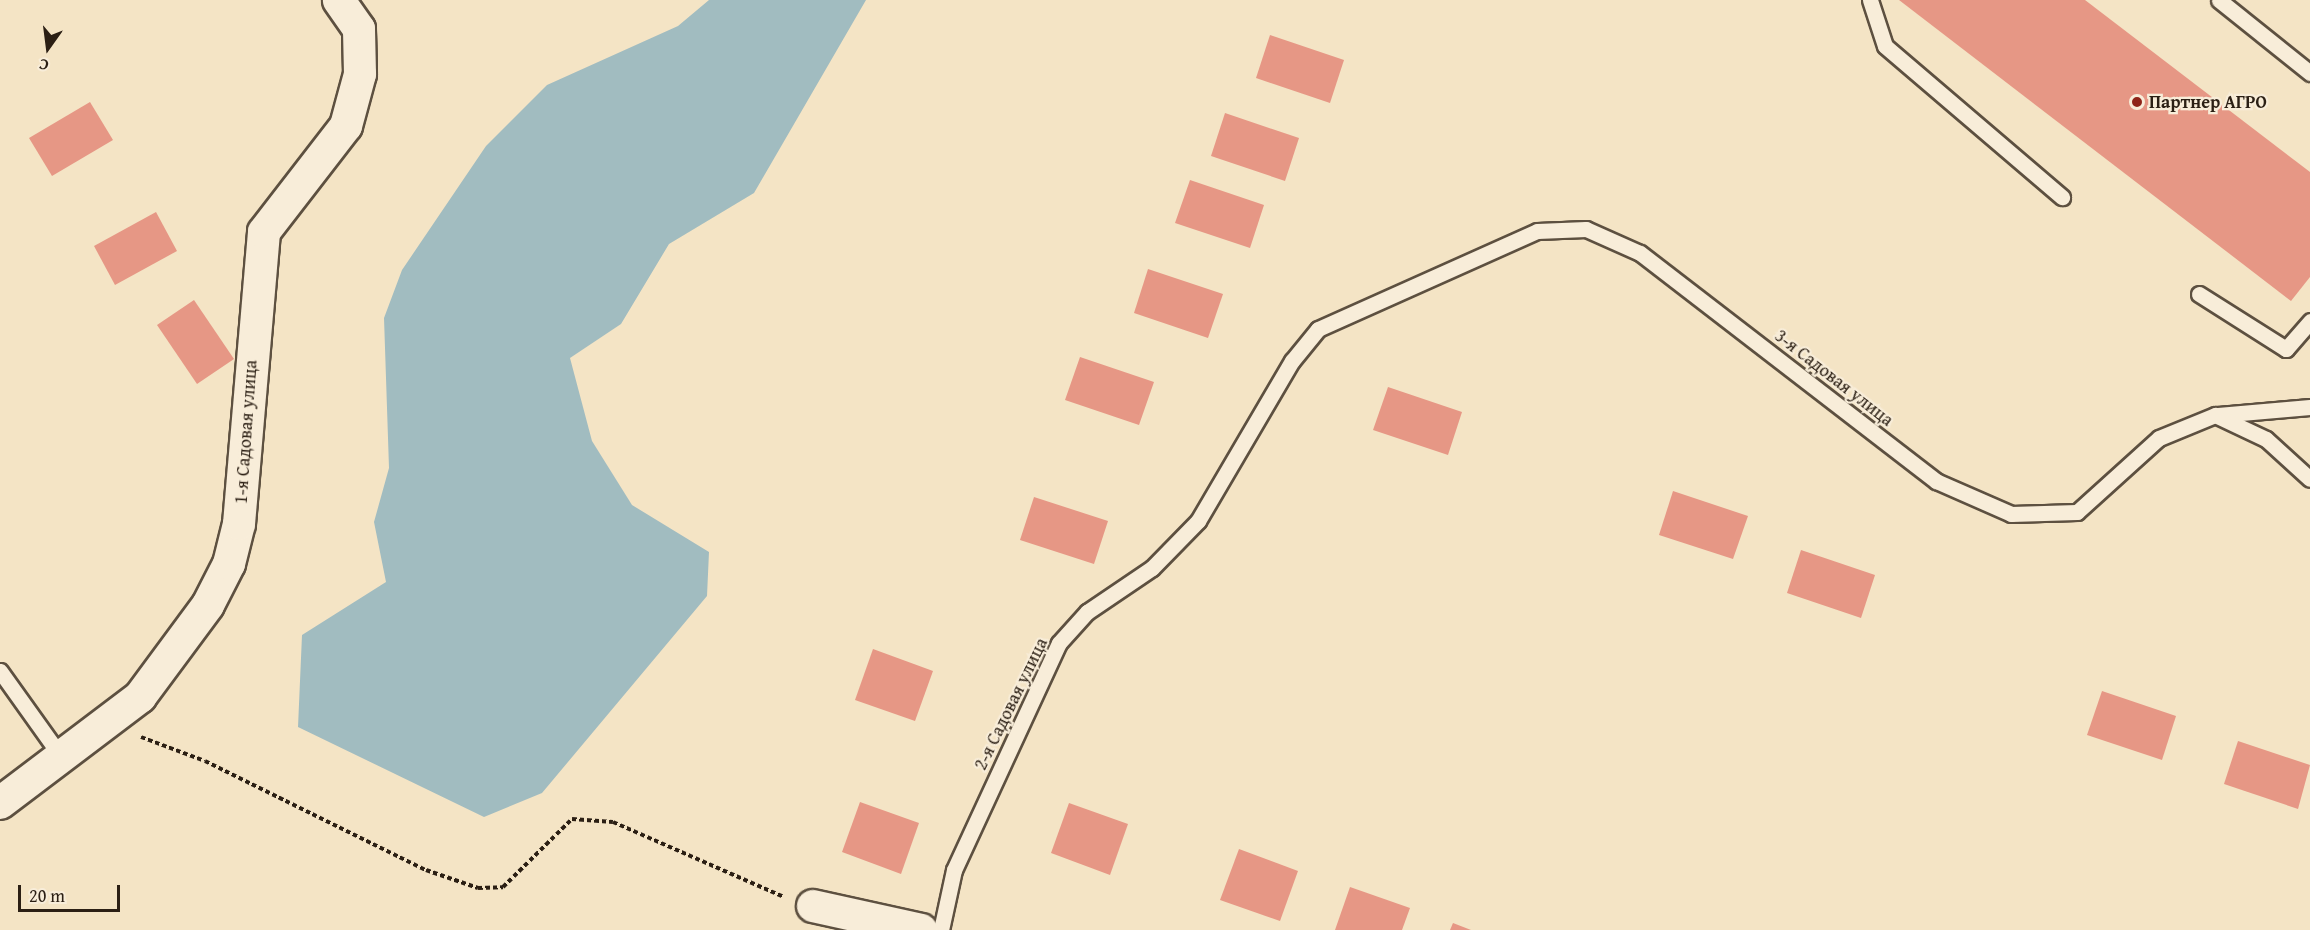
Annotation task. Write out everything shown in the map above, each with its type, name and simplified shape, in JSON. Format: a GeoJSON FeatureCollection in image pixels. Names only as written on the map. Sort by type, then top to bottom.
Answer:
{"type":"FeatureCollection","features":[{"type":"Feature","properties":{"kind":"street","name":"1-я Садовая улица"},"geometry":{"type":"LineString","coordinates":[[0,803],[108,725],[140,697],[208,604],[229,564],[239,524],[264,232],[346,126],[360,74],[359,28],[339,0]]}},
{"type":"Feature","properties":{"kind":"street"},"geometry":{"type":"LineString","coordinates":[[813,906],[921,930]]}},
{"type":"Feature","properties":{"kind":"lane"},"geometry":{"type":"LineString","coordinates":[[1870,0],[1885,46],[2062,197]]}},
{"type":"Feature","properties":{"kind":"lane"},"geometry":{"type":"LineString","coordinates":[[2219,0],[2310,73]]}},
{"type":"Feature","properties":{"kind":"lane","name":"3-я Садовая улица"},"geometry":{"type":"LineString","coordinates":[[1318,329],[1537,231],[1586,229],[1640,253],[1936,481],[2011,514],[2077,512],[2159,438],[2215,415],[2310,407]]}},
{"type":"Feature","properties":{"kind":"lane"},"geometry":{"type":"LineString","coordinates":[[2199,294],[2286,349],[2310,321]]}},
{"type":"Feature","properties":{"kind":"lane","name":"2-я Садовая улица"},"geometry":{"type":"LineString","coordinates":[[941,930],[954,870],[1059,643],[1087,612],[1152,568],[1198,520],[1292,361],[1318,329]]}},
{"type":"Feature","properties":{"kind":"lane"},"geometry":{"type":"LineString","coordinates":[[2215,415],[2266,439],[2310,479]]}},
{"type":"Feature","properties":{"kind":"lane"},"geometry":{"type":"LineString","coordinates":[[0,671],[62,758]]}},
{"type":"Feature","properties":{"kind":"path"},"geometry":{"type":"LineString","coordinates":[[108,725],[205,761],[426,870],[478,888],[503,887],[572,819],[613,822],[813,906]]}},
{"type":"Feature","properties":{"kind":"water"},"geometry":{"type":"Polygon","coordinates":[[[709,0],[866,0],[754,193],[669,244],[621,324],[570,358],[592,441],[632,505],[709,552],[707,596],[542,793],[484,817],[298,727],[302,635],[386,582],[374,522],[389,468],[384,318],[402,270],[486,146],[547,85],[678,26],[709,0]]]}},
{"type":"Feature","properties":{"kind":"building"},"geometry":{"type":"Polygon","coordinates":[[[1899,0],[2085,0],[2310,172],[2310,277],[2291,301],[1899,0]]]}},
{"type":"Feature","properties":{"kind":"building"},"geometry":{"type":"Polygon","coordinates":[[[1270,35],[1344,60],[1330,103],[1256,78],[1270,35]]]}},
{"type":"Feature","properties":{"kind":"building"},"geometry":{"type":"Polygon","coordinates":[[[90,102],[113,140],[52,176],[29,138],[90,102]]]}},
{"type":"Feature","properties":{"kind":"building"},"geometry":{"type":"Polygon","coordinates":[[[1225,113],[1299,138],[1285,181],[1211,156],[1225,113]]]}},
{"type":"Feature","properties":{"kind":"building"},"geometry":{"type":"Polygon","coordinates":[[[1190,180],[1264,205],[1250,248],[1175,223],[1190,180]]]}},
{"type":"Feature","properties":{"kind":"building"},"geometry":{"type":"Polygon","coordinates":[[[156,212],[177,251],[115,285],[94,246],[156,212]]]}},
{"type":"Feature","properties":{"kind":"building"},"geometry":{"type":"Polygon","coordinates":[[[1148,269],[1223,294],[1208,338],[1134,313],[1148,269]]]}},
{"type":"Feature","properties":{"kind":"building"},"geometry":{"type":"Polygon","coordinates":[[[194,300],[234,359],[197,384],[157,325],[194,300]]]}},
{"type":"Feature","properties":{"kind":"building"},"geometry":{"type":"Polygon","coordinates":[[[1080,357],[1154,382],[1139,425],[1065,400],[1080,357]]]}},
{"type":"Feature","properties":{"kind":"building"},"geometry":{"type":"Polygon","coordinates":[[[1388,387],[1462,412],[1448,455],[1373,430],[1388,387]]]}},
{"type":"Feature","properties":{"kind":"building"},"geometry":{"type":"Polygon","coordinates":[[[1673,491],[1748,516],[1733,559],[1659,535],[1673,491]]]}},
{"type":"Feature","properties":{"kind":"building"},"geometry":{"type":"Polygon","coordinates":[[[1034,497],[1108,521],[1094,564],[1020,540],[1034,497]]]}},
{"type":"Feature","properties":{"kind":"building"},"geometry":{"type":"Polygon","coordinates":[[[1801,550],[1875,575],[1861,618],[1787,593],[1801,550]]]}},
{"type":"Feature","properties":{"kind":"building"},"geometry":{"type":"Polygon","coordinates":[[[873,649],[933,671],[915,721],[855,700],[873,649]]]}},
{"type":"Feature","properties":{"kind":"building"},"geometry":{"type":"Polygon","coordinates":[[[2102,691],[2176,716],[2162,760],[2087,735],[2102,691]]]}},
{"type":"Feature","properties":{"kind":"building"},"geometry":{"type":"Polygon","coordinates":[[[2238,741],[2310,765],[2298,809],[2224,784],[2238,741]]]}},
{"type":"Feature","properties":{"kind":"building"},"geometry":{"type":"Polygon","coordinates":[[[860,802],[919,823],[901,874],[842,852],[860,802]]]}},
{"type":"Feature","properties":{"kind":"building"},"geometry":{"type":"Polygon","coordinates":[[[1069,803],[1128,824],[1110,875],[1051,853],[1069,803]]]}},
{"type":"Feature","properties":{"kind":"building"},"geometry":{"type":"Polygon","coordinates":[[[1239,849],[1298,871],[1280,921],[1220,900],[1239,849]]]}},
{"type":"Feature","properties":{"kind":"building"},"geometry":{"type":"Polygon","coordinates":[[[1350,887],[1410,908],[1402,930],[1335,930],[1350,887]]]}},
{"type":"Feature","properties":{"kind":"building"},"geometry":{"type":"Polygon","coordinates":[[[1453,923],[1471,930],[1450,930],[1453,923]]]}},
{"type":"Feature","properties":{"kind":"place","name":"Партнер АГРО"},"geometry":{"type":"Point","coordinates":[2137,102]}}]}
